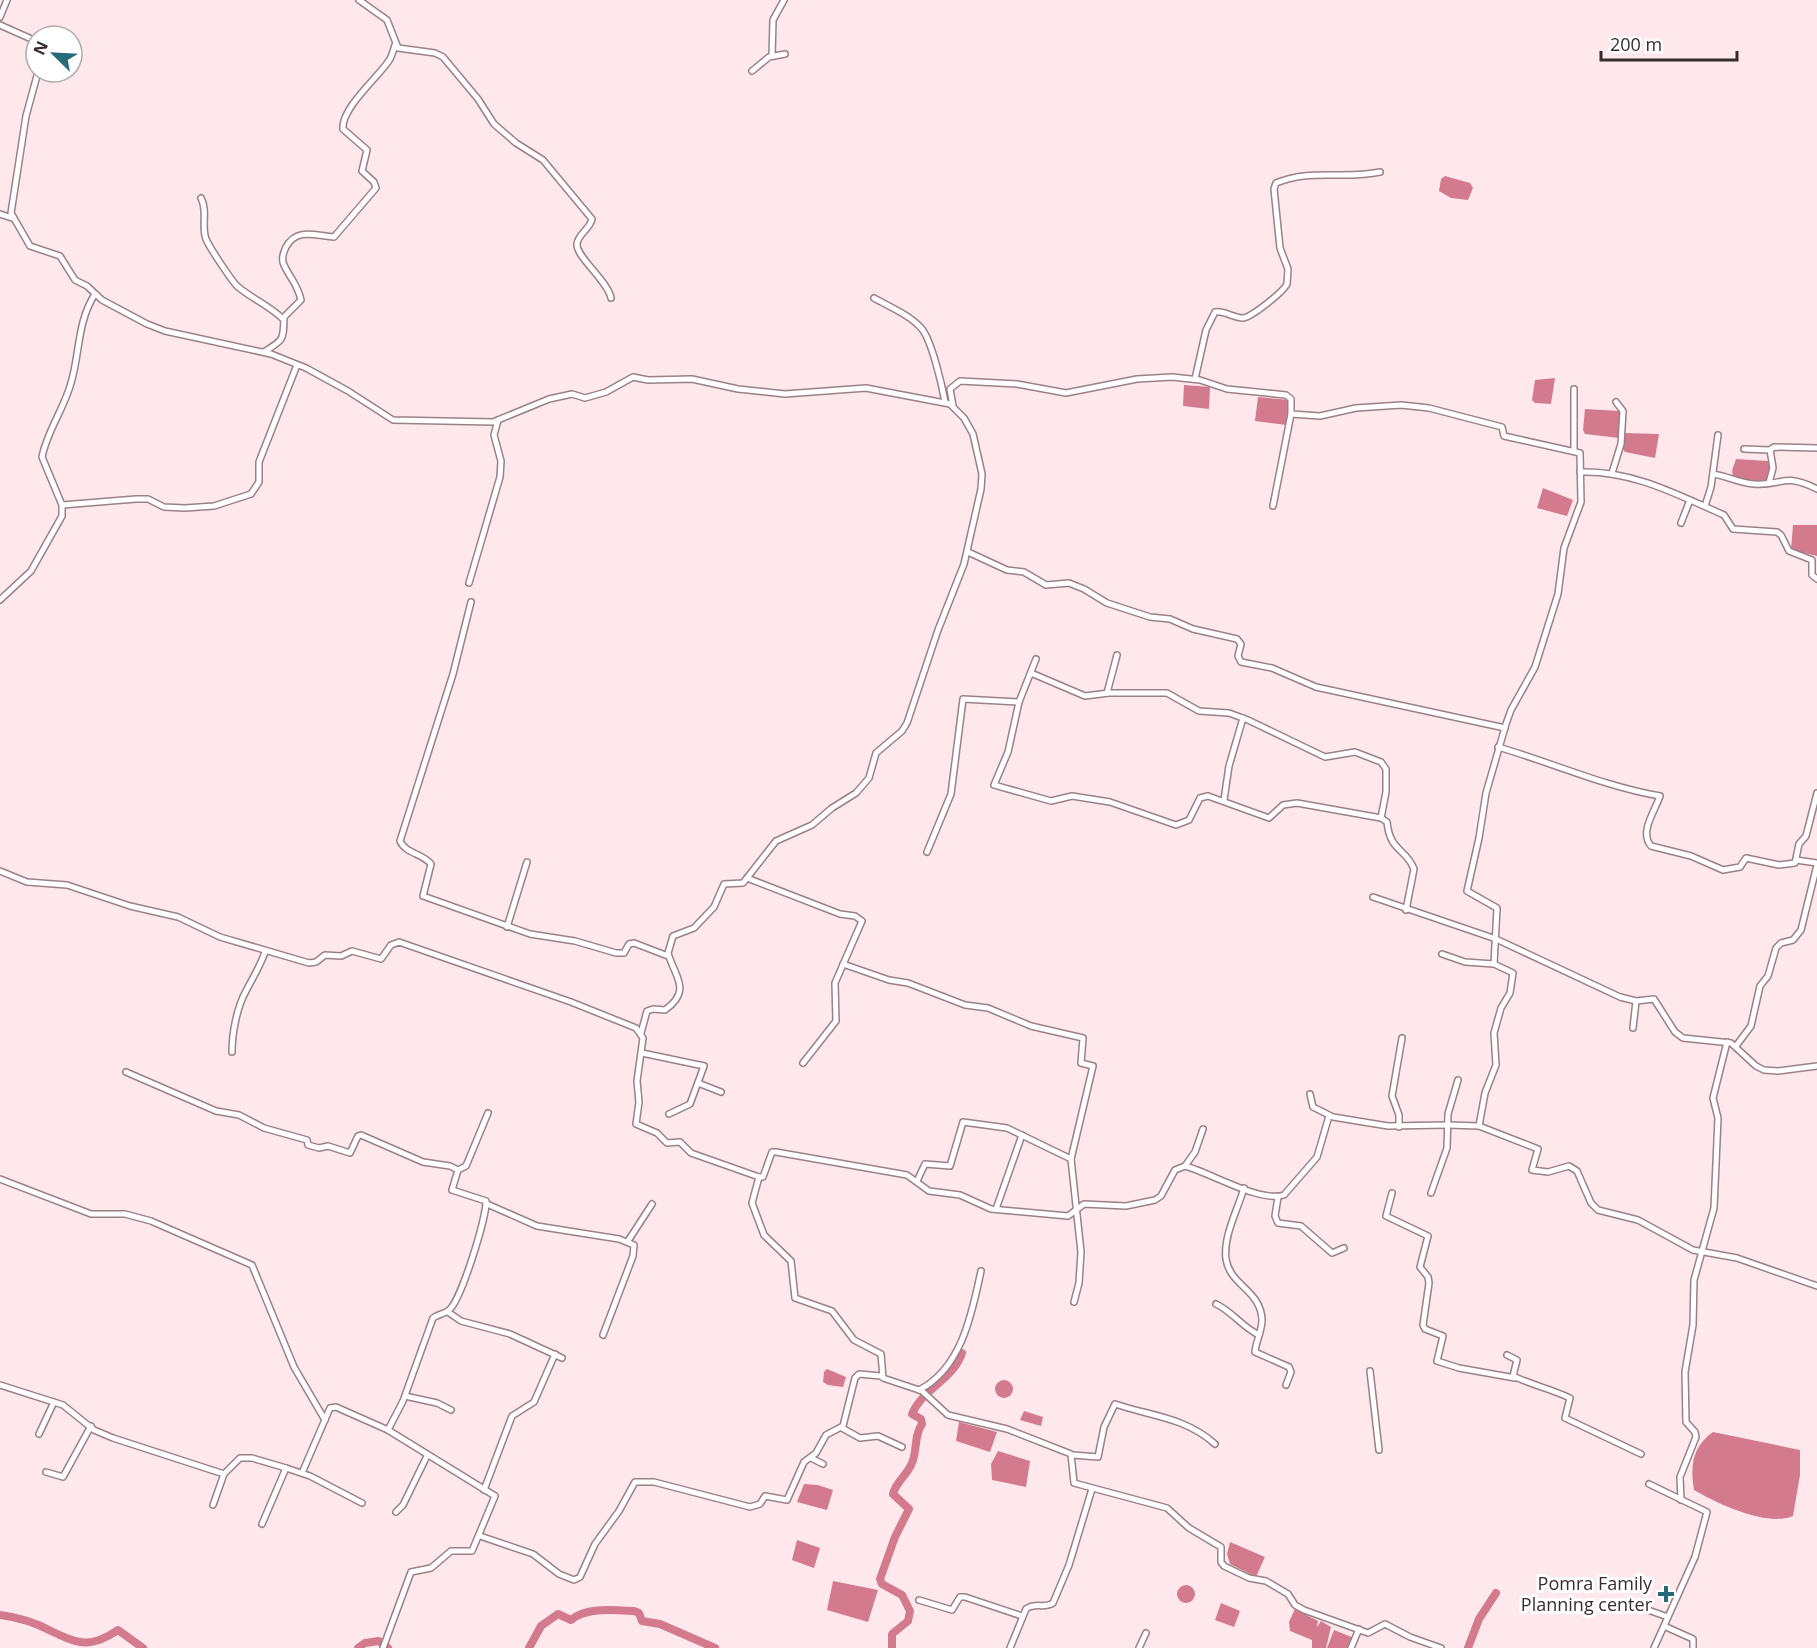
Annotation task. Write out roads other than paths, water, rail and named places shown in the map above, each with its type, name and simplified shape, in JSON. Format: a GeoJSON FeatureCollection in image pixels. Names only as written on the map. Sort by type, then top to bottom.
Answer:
{"type":"FeatureCollection","features":[{"type":"Feature","properties":{"kind":"street"},"geometry":{"type":"LineString","coordinates":[[0,17],[7,0]]}},
{"type":"Feature","properties":{"kind":"street"},"geometry":{"type":"LineString","coordinates":[[359,0],[387,20],[395,45],[399,49],[435,52],[443,57],[500,130],[543,160],[578,200],[592,219],[578,241],[578,248],[605,284],[611,298]]}},
{"type":"Feature","properties":{"kind":"street"},"geometry":{"type":"LineString","coordinates":[[772,56],[773,20],[784,0]]}},
{"type":"Feature","properties":{"kind":"street"},"geometry":{"type":"LineString","coordinates":[[0,25],[24,36]]}},
{"type":"Feature","properties":{"kind":"street"},"geometry":{"type":"LineString","coordinates":[[283,319],[301,300],[295,281],[283,264],[282,255],[287,245],[295,237],[305,234],[334,237],[376,188],[374,182],[362,171],[367,150],[343,129],[343,123],[354,103],[389,60],[395,45]]}},
{"type":"Feature","properties":{"kind":"street"},"geometry":{"type":"LineString","coordinates":[[752,70],[772,56],[785,54]]}},
{"type":"Feature","properties":{"kind":"street"},"geometry":{"type":"LineString","coordinates":[[12,218],[24,124],[35,84]]}},
{"type":"Feature","properties":{"kind":"street"},"geometry":{"type":"LineString","coordinates":[[1195,379],[1206,330],[1215,312],[1248,317],[1287,284],[1288,269],[1278,235],[1274,189],[1276,183],[1316,173],[1359,176],[1380,172]]}},
{"type":"Feature","properties":{"kind":"street"},"geometry":{"type":"LineString","coordinates":[[201,198],[204,205],[206,238],[231,278],[236,285],[283,319],[285,330],[282,339],[264,352]]}},
{"type":"Feature","properties":{"kind":"street"},"geometry":{"type":"LineString","coordinates":[[0,214],[12,218],[30,246],[60,256],[72,277],[102,300],[160,330],[264,352],[297,365],[348,391],[393,420],[439,419],[479,423],[498,420],[555,398],[572,394],[585,398],[606,392],[633,377],[648,380],[692,379],[738,389],[785,394],[866,388],[945,402],[953,406],[970,428],[982,474],[968,552],[938,630],[910,715],[902,731],[876,753],[869,778],[856,793],[812,825],[776,841],[741,884],[724,884],[714,907],[694,927],[673,936],[668,956],[680,977],[677,997],[665,1010],[653,1008],[647,1011],[641,1032],[642,1053],[637,1081],[639,1102],[636,1124],[657,1133],[667,1143],[680,1142],[691,1153],[759,1177],[763,1177],[772,1152],[776,1152],[894,1172],[916,1181],[929,1191],[960,1195],[996,1209],[1068,1216],[1076,1213],[1084,1204],[1126,1206],[1155,1200],[1161,1196],[1175,1170],[1185,1166],[1195,1152],[1203,1129]]}},
{"type":"Feature","properties":{"kind":"street"},"geometry":{"type":"LineString","coordinates":[[0,600],[31,571],[62,516],[62,505],[42,457],[70,386],[79,355],[83,315],[95,294]]}},
{"type":"Feature","properties":{"kind":"street"},"geometry":{"type":"LineString","coordinates":[[874,298],[903,314],[923,331],[943,387],[945,402]]}},
{"type":"Feature","properties":{"kind":"street"},"geometry":{"type":"LineString","coordinates":[[62,505],[147,499],[160,506],[185,508],[213,506],[251,494],[259,482],[259,462],[297,365]]}},
{"type":"Feature","properties":{"kind":"street"},"geometry":{"type":"LineString","coordinates":[[953,406],[950,389],[960,381],[1017,384],[1066,393],[1148,377],[1195,379],[1227,389],[1286,395],[1291,399],[1292,414],[1273,506]]}},
{"type":"Feature","properties":{"kind":"street"},"geometry":{"type":"LineString","coordinates":[[1574,389],[1574,451]]}},
{"type":"Feature","properties":{"kind":"street"},"geometry":{"type":"LineString","coordinates":[[1612,473],[1621,444],[1623,411],[1616,402]]}},
{"type":"Feature","properties":{"kind":"street"},"geometry":{"type":"LineString","coordinates":[[1292,414],[1320,416],[1367,406],[1424,407],[1502,427],[1504,436],[1580,453],[1581,502],[1563,548],[1556,604],[1534,667],[1511,710],[1499,747],[1486,793],[1467,891],[1470,895],[1497,908],[1494,964]]}},
{"type":"Feature","properties":{"kind":"street"},"geometry":{"type":"LineString","coordinates":[[469,583],[500,477],[501,461],[494,435],[498,420]]}},
{"type":"Feature","properties":{"kind":"street"},"geometry":{"type":"LineString","coordinates":[[1705,507],[1713,474],[1718,435]]}},
{"type":"Feature","properties":{"kind":"street"},"geometry":{"type":"LineString","coordinates":[[1744,449],[1817,448]]}},
{"type":"Feature","properties":{"kind":"street"},"geometry":{"type":"LineString","coordinates":[[1769,483],[1773,468],[1770,450]]}},
{"type":"Feature","properties":{"kind":"street"},"geometry":{"type":"LineString","coordinates":[[1580,472],[1612,473],[1630,477],[1727,517],[1731,527],[1735,530],[1777,532],[1789,551],[1812,560],[1812,575],[1817,579]]}},
{"type":"Feature","properties":{"kind":"street"},"geometry":{"type":"LineString","coordinates":[[1713,474],[1750,484],[1799,480],[1817,489]]}},
{"type":"Feature","properties":{"kind":"street"},"geometry":{"type":"LineString","coordinates":[[1681,523],[1690,500]]}},
{"type":"Feature","properties":{"kind":"street"},"geometry":{"type":"LineString","coordinates":[[968,552],[1007,570],[1028,574],[1046,585],[1069,583],[1107,603],[1150,617],[1170,619],[1193,629],[1237,639],[1241,644],[1238,656],[1241,662],[1272,668],[1312,685],[1505,728]]}},
{"type":"Feature","properties":{"kind":"street"},"geometry":{"type":"LineString","coordinates":[[471,602],[453,674],[400,841],[406,849],[431,864],[424,897],[530,934],[575,941],[616,954],[624,953],[630,944],[634,943],[668,956]]}},
{"type":"Feature","properties":{"kind":"street"},"geometry":{"type":"LineString","coordinates":[[1107,693],[1117,655]]}},
{"type":"Feature","properties":{"kind":"street"},"geometry":{"type":"LineString","coordinates":[[1036,659],[1019,702],[1008,752],[994,785],[1052,801],[1072,796],[1110,802],[1176,825],[1189,819],[1200,798],[1212,796],[1269,818],[1283,805],[1297,802],[1381,818],[1387,822],[1388,836],[1395,848],[1414,869],[1406,910]]}},
{"type":"Feature","properties":{"kind":"street"},"geometry":{"type":"LineString","coordinates":[[1031,673],[1085,696],[1107,693],[1161,692],[1173,695],[1199,711],[1222,712],[1243,718],[1326,757],[1350,751],[1381,762],[1386,769],[1387,779],[1381,818]]}},
{"type":"Feature","properties":{"kind":"street"},"geometry":{"type":"LineString","coordinates":[[927,852],[951,794],[963,699],[1019,702]]}},
{"type":"Feature","properties":{"kind":"street"},"geometry":{"type":"LineString","coordinates":[[1224,800],[1229,766],[1243,718]]}},
{"type":"Feature","properties":{"kind":"street"},"geometry":{"type":"LineString","coordinates":[[1499,747],[1559,766],[1600,783],[1660,796],[1646,831],[1645,837],[1651,846],[1691,856],[1724,870],[1740,867],[1746,858],[1779,865],[1795,863],[1799,844],[1806,836],[1814,812],[1817,793]]}},
{"type":"Feature","properties":{"kind":"street"},"geometry":{"type":"LineString","coordinates":[[1736,1046],[1751,1026],[1760,986],[1768,976],[1776,948],[1781,943],[1793,940],[1801,930],[1817,864],[1796,860]]}},
{"type":"Feature","properties":{"kind":"street"},"geometry":{"type":"LineString","coordinates":[[507,927],[527,862]]}},
{"type":"Feature","properties":{"kind":"street"},"geometry":{"type":"LineString","coordinates":[[0,871],[27,882],[67,885],[123,904],[178,917],[212,934],[265,952],[309,963],[316,962],[325,955],[341,956],[352,951],[381,959],[391,945],[399,942],[572,1002],[623,1022],[641,1032]]}},
{"type":"Feature","properties":{"kind":"street"},"geometry":{"type":"LineString","coordinates":[[747,878],[833,912],[860,918],[861,922],[834,986],[836,1021],[803,1063]]}},
{"type":"Feature","properties":{"kind":"street"},"geometry":{"type":"LineString","coordinates":[[1374,897],[1406,910],[1495,938],[1596,987],[1636,1001],[1654,999],[1675,1032],[1683,1038],[1727,1042],[1736,1046],[1755,1066],[1764,1070],[1778,1071],[1817,1066]]}},
{"type":"Feature","properties":{"kind":"street"},"geometry":{"type":"LineString","coordinates":[[231,1052],[240,1008],[246,991],[257,975],[265,952]]}},
{"type":"Feature","properties":{"kind":"street"},"geometry":{"type":"LineString","coordinates":[[1442,954],[1465,962],[1494,964],[1512,972],[1513,977],[1494,1033],[1496,1065],[1485,1093],[1479,1126]]}},
{"type":"Feature","properties":{"kind":"street"},"geometry":{"type":"LineString","coordinates":[[843,964],[889,980],[908,983],[958,1003],[988,1008],[1031,1026],[1083,1038],[1081,1063],[1093,1066],[1071,1159],[1081,1252],[1074,1302]]}},
{"type":"Feature","properties":{"kind":"street"},"geometry":{"type":"LineString","coordinates":[[1633,1028],[1636,1001]]}},
{"type":"Feature","properties":{"kind":"street"},"geometry":{"type":"LineString","coordinates":[[1399,1127],[1399,1115],[1392,1096],[1402,1038]]}},
{"type":"Feature","properties":{"kind":"street"},"geometry":{"type":"LineString","coordinates":[[1681,1500],[1680,1477],[1695,1437],[1695,1432],[1686,1422],[1685,1372],[1693,1325],[1694,1280],[1714,1208],[1718,1118],[1713,1098],[1727,1042]]}},
{"type":"Feature","properties":{"kind":"street"},"geometry":{"type":"LineString","coordinates":[[642,1053],[704,1066],[690,1104],[669,1114]]}},
{"type":"Feature","properties":{"kind":"street"},"geometry":{"type":"LineString","coordinates":[[126,1071],[216,1112],[239,1115],[264,1128],[296,1135],[307,1140],[308,1145],[315,1148],[328,1146],[350,1153],[358,1136],[361,1135],[423,1162],[450,1166],[458,1170]]}},
{"type":"Feature","properties":{"kind":"street"},"geometry":{"type":"LineString","coordinates":[[1431,1193],[1445,1155],[1448,1114],[1458,1080]]}},
{"type":"Feature","properties":{"kind":"street"},"geometry":{"type":"LineString","coordinates":[[698,1083],[721,1092]]}},
{"type":"Feature","properties":{"kind":"street"},"geometry":{"type":"LineString","coordinates":[[1310,1094],[1313,1107],[1329,1116],[1399,1127],[1479,1126],[1538,1149],[1532,1170],[1548,1172],[1566,1166],[1574,1168],[1581,1176],[1591,1203],[1598,1210],[1638,1220],[1681,1244],[1702,1252],[1737,1258],[1817,1286]]}},
{"type":"Feature","properties":{"kind":"street"},"geometry":{"type":"LineString","coordinates":[[488,1113],[466,1166],[458,1170],[452,1190],[473,1196],[537,1226],[628,1241],[635,1247],[603,1335]]}},
{"type":"Feature","properties":{"kind":"street"},"geometry":{"type":"LineString","coordinates":[[1185,1166],[1244,1188],[1278,1197],[1284,1195],[1317,1157],[1329,1116]]}},
{"type":"Feature","properties":{"kind":"street"},"geometry":{"type":"LineString","coordinates":[[916,1181],[925,1164],[950,1166],[963,1122],[1007,1128],[1071,1159]]}},
{"type":"Feature","properties":{"kind":"street"},"geometry":{"type":"LineString","coordinates":[[996,1209],[1022,1135]]}},
{"type":"Feature","properties":{"kind":"street"},"geometry":{"type":"LineString","coordinates":[[759,1177],[752,1203],[764,1235],[791,1261],[795,1298],[832,1311],[854,1340],[881,1354],[881,1376]]}},
{"type":"Feature","properties":{"kind":"street"},"geometry":{"type":"LineString","coordinates":[[0,1179],[91,1214],[125,1214],[151,1221],[252,1265],[294,1367],[325,1420]]}},
{"type":"Feature","properties":{"kind":"street"},"geometry":{"type":"LineString","coordinates":[[1244,1188],[1232,1224],[1227,1260],[1235,1280],[1252,1293],[1261,1316],[1256,1352],[1290,1369],[1286,1384]]}},
{"type":"Feature","properties":{"kind":"street"},"geometry":{"type":"LineString","coordinates":[[1392,1192],[1386,1216],[1428,1236],[1420,1267],[1428,1277],[1429,1283],[1423,1325],[1425,1329],[1443,1336],[1437,1361],[1459,1368],[1515,1378],[1570,1398],[1565,1418],[1641,1455]]}},
{"type":"Feature","properties":{"kind":"street"},"geometry":{"type":"LineString","coordinates":[[1278,1197],[1275,1216],[1278,1223],[1301,1226],[1332,1253],[1344,1248]]}},
{"type":"Feature","properties":{"kind":"street"},"geometry":{"type":"LineString","coordinates":[[387,1430],[405,1396],[433,1318],[448,1312],[465,1280],[487,1204]]}},
{"type":"Feature","properties":{"kind":"street"},"geometry":{"type":"LineString","coordinates":[[628,1241],[652,1204]]}},
{"type":"Feature","properties":{"kind":"street"},"geometry":{"type":"LineString","coordinates":[[921,1390],[941,1376],[952,1360],[973,1308],[981,1271]]}},
{"type":"Feature","properties":{"kind":"street"},"geometry":{"type":"LineString","coordinates":[[1216,1304],[1230,1311],[1247,1329],[1259,1335]]}},
{"type":"Feature","properties":{"kind":"street"},"geometry":{"type":"LineString","coordinates":[[448,1312],[461,1321],[510,1334],[562,1358]]}},
{"type":"Feature","properties":{"kind":"street"},"geometry":{"type":"LineString","coordinates":[[484,1490],[512,1416],[534,1402],[555,1354]]}},
{"type":"Feature","properties":{"kind":"street"},"geometry":{"type":"LineString","coordinates":[[1507,1355],[1516,1360],[1512,1373],[1515,1378]]}},
{"type":"Feature","properties":{"kind":"street"},"geometry":{"type":"LineString","coordinates":[[1370,1371],[1379,1450]]}},
{"type":"Feature","properties":{"kind":"street"},"geometry":{"type":"LineString","coordinates":[[842,1428],[855,1378],[859,1374],[881,1376],[921,1390],[948,1415],[1007,1429],[1073,1455],[1098,1457],[1104,1427],[1115,1404],[1151,1416],[1160,1414],[1173,1418],[1198,1431],[1215,1444]]}},
{"type":"Feature","properties":{"kind":"street"},"geometry":{"type":"LineString","coordinates":[[0,1385],[54,1402],[113,1438],[224,1474]]}},
{"type":"Feature","properties":{"kind":"street"},"geometry":{"type":"LineString","coordinates":[[405,1396],[437,1402],[451,1410]]}},
{"type":"Feature","properties":{"kind":"street"},"geometry":{"type":"LineString","coordinates":[[39,1434],[54,1402]]}},
{"type":"Feature","properties":{"kind":"street"},"geometry":{"type":"LineString","coordinates":[[302,1473],[330,1408],[336,1407],[387,1430],[495,1496],[472,1551],[451,1551],[431,1568],[411,1572],[384,1645]]}},
{"type":"Feature","properties":{"kind":"street"},"geometry":{"type":"LineString","coordinates":[[46,1472],[63,1477],[91,1426]]}},
{"type":"Feature","properties":{"kind":"street"},"geometry":{"type":"LineString","coordinates":[[842,1428],[860,1438],[878,1436],[902,1447]]}},
{"type":"Feature","properties":{"kind":"street"},"geometry":{"type":"LineString","coordinates":[[480,1536],[533,1554],[559,1574],[574,1580],[580,1577],[595,1544],[619,1511],[635,1482],[654,1482],[755,1507],[765,1496],[787,1500],[804,1462],[811,1458],[826,1435],[842,1428]]}},
{"type":"Feature","properties":{"kind":"street"},"geometry":{"type":"LineString","coordinates":[[1073,1455],[1072,1481],[1092,1489],[1167,1508],[1189,1528],[1220,1546],[1221,1562],[1228,1568],[1252,1579],[1266,1581],[1288,1594],[1295,1605],[1304,1610],[1368,1633],[1385,1624],[1410,1637],[1441,1648]]}},
{"type":"Feature","properties":{"kind":"street"},"geometry":{"type":"LineString","coordinates":[[396,1512],[403,1505],[427,1456]]}},
{"type":"Feature","properties":{"kind":"street"},"geometry":{"type":"LineString","coordinates":[[213,1505],[224,1474],[240,1458],[252,1458],[302,1473],[362,1503]]}},
{"type":"Feature","properties":{"kind":"street"},"geometry":{"type":"LineString","coordinates":[[811,1458],[823,1464]]}},
{"type":"Feature","properties":{"kind":"street"},"geometry":{"type":"LineString","coordinates":[[262,1524],[286,1468]]}},
{"type":"Feature","properties":{"kind":"street"},"geometry":{"type":"LineString","coordinates":[[1649,1484],[1707,1512],[1695,1557],[1654,1648]]}},
{"type":"Feature","properties":{"kind":"street"},"geometry":{"type":"LineString","coordinates":[[1010,1648],[1022,1616],[1031,1605],[1050,1606],[1053,1603],[1069,1565],[1092,1489]]}},
{"type":"Feature","properties":{"kind":"street"},"geometry":{"type":"LineString","coordinates":[[919,1600],[952,1610],[959,1598],[965,1597],[1022,1616]]}},
{"type":"Feature","properties":{"kind":"street"},"geometry":{"type":"LineString","coordinates":[[1625,1607],[1646,1609],[1668,1617]]}},
{"type":"Feature","properties":{"kind":"street"},"geometry":{"type":"LineString","coordinates":[[1664,1626],[1693,1639],[1693,1648]]}},
{"type":"Feature","properties":{"kind":"street"},"geometry":{"type":"LineString","coordinates":[[1351,1648],[1359,1629]]}},
{"type":"Feature","properties":{"kind":"street"},"geometry":{"type":"LineString","coordinates":[[1139,1648],[1146,1633]]}},
{"type":"Feature","properties":{"kind":"waterway"},"geometry":{"type":"LineString","coordinates":[[892,1648],[892,1634],[908,1621],[910,1611],[902,1595],[882,1584],[880,1579],[895,1537],[909,1509],[893,1494],[913,1460],[917,1434],[922,1424],[921,1419],[912,1414],[923,1397],[952,1370],[962,1353]]}},
{"type":"Feature","properties":{"kind":"waterway"},"geometry":{"type":"LineString","coordinates":[[1468,1648],[1479,1619],[1496,1593]]}},
{"type":"Feature","properties":{"kind":"waterway"},"geometry":{"type":"LineString","coordinates":[[529,1648],[541,1626],[558,1614],[571,1620],[584,1613],[609,1610],[634,1611],[639,1613],[642,1621],[660,1624],[715,1648]]}},
{"type":"Feature","properties":{"kind":"waterway"},"geometry":{"type":"LineString","coordinates":[[0,1615],[32,1623],[78,1642],[100,1640],[118,1630],[143,1648]]}},
{"type":"Feature","properties":{"kind":"waterway"},"geometry":{"type":"LineString","coordinates":[[358,1648],[365,1643],[379,1641],[388,1648]]}},
{"type":"Feature","properties":{"kind":"place","name":"Pomra Family Planning center"},"geometry":{"type":"Point","coordinates":[1666,1594]}}]}
